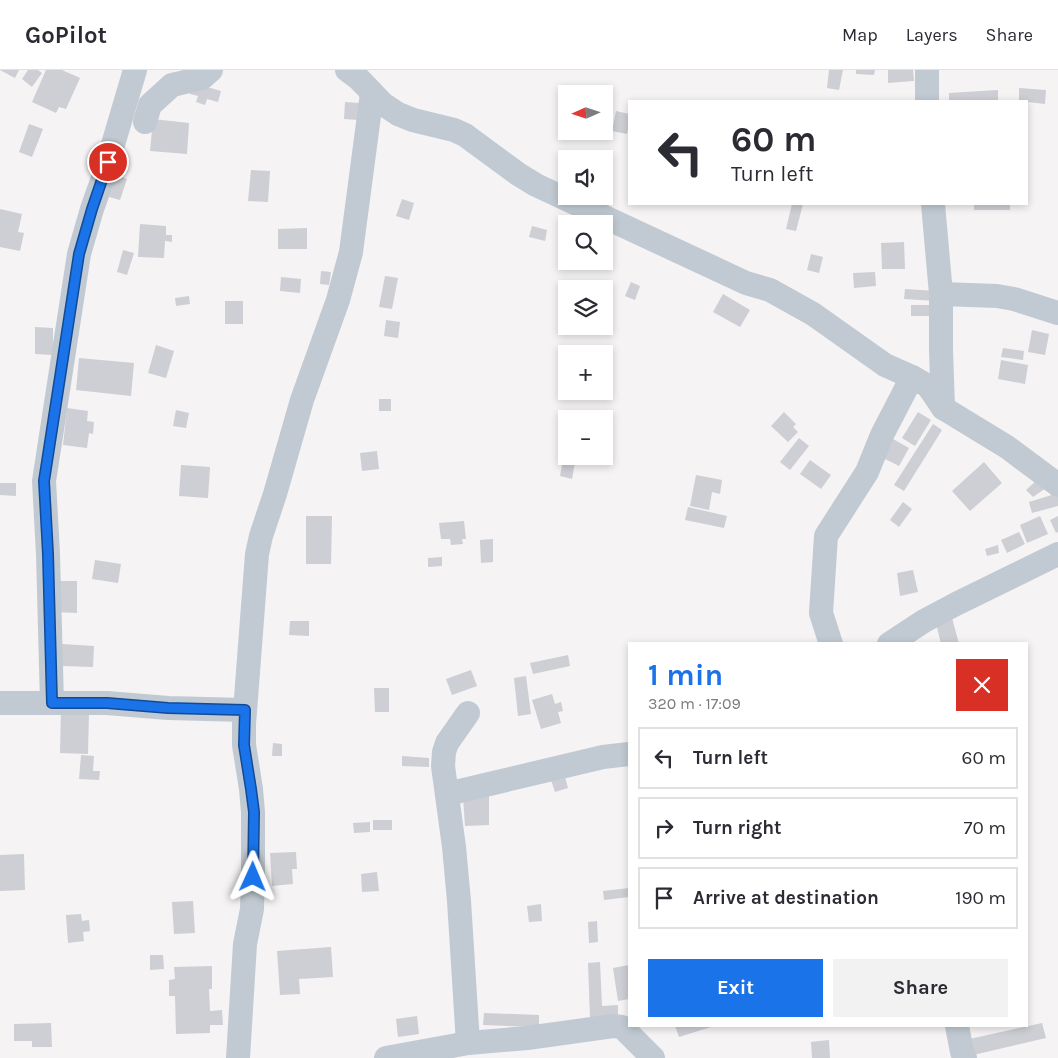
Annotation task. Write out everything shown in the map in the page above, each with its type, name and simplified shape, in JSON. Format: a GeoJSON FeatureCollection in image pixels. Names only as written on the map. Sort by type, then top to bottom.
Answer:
{"type":"FeatureCollection","features":[{"type":"Feature","properties":{"kind":"street"},"geometry":{"type":"LineString","coordinates":[[52,703],[44,481],[79,254],[135,70]]}},
{"type":"Feature","properties":{"kind":"street"},"geometry":{"type":"LineString","coordinates":[[145,122],[150,105],[172,85],[202,78],[211,70]]}},
{"type":"Feature","properties":{"kind":"street"},"geometry":{"type":"LineString","coordinates":[[348,70],[383,104],[398,114],[466,135],[518,174],[552,194],[746,283],[770,290],[813,314],[885,365],[928,386],[942,408],[1007,447],[1058,485]]}},
{"type":"Feature","properties":{"kind":"street"},"geometry":{"type":"LineString","coordinates":[[927,70],[927,100]]}},
{"type":"Feature","properties":{"kind":"street"},"geometry":{"type":"LineString","coordinates":[[238,1058],[245,944],[252,909],[254,812],[244,745],[257,554],[302,400],[338,300],[351,252],[372,93]]}},
{"type":"Feature","properties":{"kind":"street"},"geometry":{"type":"LineString","coordinates":[[933,205],[942,294],[942,408]]}},
{"type":"Feature","properties":{"kind":"street"},"geometry":{"type":"LineString","coordinates":[[942,294],[997,296],[1014,299],[1058,313]]}},
{"type":"Feature","properties":{"kind":"street"},"geometry":{"type":"LineString","coordinates":[[830,642],[821,613],[826,536],[867,472],[882,435],[912,377]]}},
{"type":"Feature","properties":{"kind":"street"},"geometry":{"type":"LineString","coordinates":[[892,642],[924,621],[956,604],[1058,554]]}},
{"type":"Feature","properties":{"kind":"street"},"geometry":{"type":"LineString","coordinates":[[0,703],[107,703],[168,708],[245,710]]}},
{"type":"Feature","properties":{"kind":"street"},"geometry":{"type":"LineString","coordinates":[[468,713],[447,743],[443,766],[459,901],[468,1043]]}},
{"type":"Feature","properties":{"kind":"street"},"geometry":{"type":"LineString","coordinates":[[447,794],[603,757],[628,754]]}},
{"type":"Feature","properties":{"kind":"street"},"geometry":{"type":"LineString","coordinates":[[386,1058],[468,1043],[532,1048],[613,1026],[625,1026],[630,1036],[654,1058]]}},
{"type":"Feature","properties":{"kind":"street"},"geometry":{"type":"LineString","coordinates":[[957,1027],[965,1058]]}},
{"type":"Feature","properties":{"kind":"building"},"geometry":{"type":"Polygon","coordinates":[[[0,70],[19,70],[15,78],[0,70]]]}},
{"type":"Feature","properties":{"kind":"building"},"geometry":{"type":"Polygon","coordinates":[[[28,70],[38,70],[42,73],[32,87],[22,79],[28,70]]]}},
{"type":"Feature","properties":{"kind":"building"},"geometry":{"type":"Polygon","coordinates":[[[46,70],[62,70],[80,78],[66,109],[59,107],[56,113],[32,102],[46,70]]]}},
{"type":"Feature","properties":{"kind":"building"},"geometry":{"type":"Polygon","coordinates":[[[829,70],[843,70],[839,90],[827,88],[829,70]]]}},
{"type":"Feature","properties":{"kind":"building"},"geometry":{"type":"Polygon","coordinates":[[[856,70],[875,70],[874,75],[856,74],[856,70]]]}},
{"type":"Feature","properties":{"kind":"building"},"geometry":{"type":"Polygon","coordinates":[[[888,70],[913,70],[914,81],[888,83],[888,70]]]}},
{"type":"Feature","properties":{"kind":"building"},"geometry":{"type":"Polygon","coordinates":[[[193,83],[221,91],[218,102],[207,99],[205,105],[196,102],[198,96],[190,94],[193,83]]]}},
{"type":"Feature","properties":{"kind":"building"},"geometry":{"type":"Polygon","coordinates":[[[1019,88],[1046,90],[1045,104],[1019,100],[1019,88]]]}},
{"type":"Feature","properties":{"kind":"building"},"geometry":{"type":"Polygon","coordinates":[[[998,90],[998,100],[949,100],[949,93],[998,90]]]}},
{"type":"Feature","properties":{"kind":"building"},"geometry":{"type":"Polygon","coordinates":[[[345,102],[359,103],[359,120],[344,119],[345,102]]]}},
{"type":"Feature","properties":{"kind":"building"},"geometry":{"type":"Polygon","coordinates":[[[616,111],[628,114],[627,134],[613,131],[616,111]]]}},
{"type":"Feature","properties":{"kind":"building"},"geometry":{"type":"Polygon","coordinates":[[[153,119],[189,123],[187,154],[150,151],[153,119]]]}},
{"type":"Feature","properties":{"kind":"building"},"geometry":{"type":"Polygon","coordinates":[[[29,124],[43,129],[32,157],[19,152],[29,124]]]}},
{"type":"Feature","properties":{"kind":"building"},"geometry":{"type":"Polygon","coordinates":[[[251,170],[270,171],[268,202],[248,201],[251,170]]]}},
{"type":"Feature","properties":{"kind":"building"},"geometry":{"type":"Polygon","coordinates":[[[116,175],[127,179],[120,200],[109,197],[116,175]]]}},
{"type":"Feature","properties":{"kind":"building"},"geometry":{"type":"Polygon","coordinates":[[[402,199],[414,203],[409,220],[396,216],[402,199]]]}},
{"type":"Feature","properties":{"kind":"building"},"geometry":{"type":"Polygon","coordinates":[[[792,205],[803,205],[796,231],[786,229],[792,205]]]}},
{"type":"Feature","properties":{"kind":"building"},"geometry":{"type":"Polygon","coordinates":[[[974,205],[1010,205],[1010,210],[974,210],[974,205]]]}},
{"type":"Feature","properties":{"kind":"building"},"geometry":{"type":"Polygon","coordinates":[[[0,209],[22,214],[18,232],[24,233],[20,251],[0,247],[0,209]]]}},
{"type":"Feature","properties":{"kind":"building"},"geometry":{"type":"Polygon","coordinates":[[[140,224],[166,226],[166,235],[172,235],[172,242],[165,241],[164,258],[138,257],[140,224]]]}},
{"type":"Feature","properties":{"kind":"building"},"geometry":{"type":"Polygon","coordinates":[[[532,226],[547,230],[545,241],[529,237],[532,226]]]}},
{"type":"Feature","properties":{"kind":"building"},"geometry":{"type":"Polygon","coordinates":[[[307,228],[307,249],[278,249],[278,229],[307,228]]]}},
{"type":"Feature","properties":{"kind":"building"},"geometry":{"type":"Polygon","coordinates":[[[904,242],[905,269],[882,269],[881,243],[904,242]]]}},
{"type":"Feature","properties":{"kind":"building"},"geometry":{"type":"Polygon","coordinates":[[[123,250],[134,253],[127,275],[117,272],[123,250]]]}},
{"type":"Feature","properties":{"kind":"building"},"geometry":{"type":"Polygon","coordinates":[[[811,254],[823,257],[819,273],[807,270],[811,254]]]}},
{"type":"Feature","properties":{"kind":"building"},"geometry":{"type":"Polygon","coordinates":[[[321,271],[331,272],[329,285],[320,284],[321,271]]]}},
{"type":"Feature","properties":{"kind":"building"},"geometry":{"type":"Polygon","coordinates":[[[875,272],[876,286],[854,288],[853,273],[875,272]]]}},
{"type":"Feature","properties":{"kind":"building"},"geometry":{"type":"Polygon","coordinates":[[[385,276],[398,278],[392,309],[379,307],[385,276]]]}},
{"type":"Feature","properties":{"kind":"building"},"geometry":{"type":"Polygon","coordinates":[[[281,277],[301,279],[300,293],[280,291],[281,277]]]}},
{"type":"Feature","properties":{"kind":"building"},"geometry":{"type":"Polygon","coordinates":[[[631,282],[640,286],[635,300],[625,296],[631,282]]]}},
{"type":"Feature","properties":{"kind":"building"},"geometry":{"type":"Polygon","coordinates":[[[905,289],[936,291],[936,301],[904,299],[905,289]]]}},
{"type":"Feature","properties":{"kind":"building"},"geometry":{"type":"Polygon","coordinates":[[[723,294],[750,310],[740,327],[713,312],[723,294]]]}},
{"type":"Feature","properties":{"kind":"building"},"geometry":{"type":"Polygon","coordinates":[[[189,296],[190,304],[176,306],[175,298],[189,296]]]}},
{"type":"Feature","properties":{"kind":"building"},"geometry":{"type":"Polygon","coordinates":[[[225,301],[243,301],[243,324],[225,324],[225,301]]]}},
{"type":"Feature","properties":{"kind":"building"},"geometry":{"type":"Polygon","coordinates":[[[911,305],[935,305],[935,316],[911,316],[911,305]]]}},
{"type":"Feature","properties":{"kind":"building"},"geometry":{"type":"Polygon","coordinates":[[[386,320],[400,322],[398,338],[384,336],[386,320]]]}},
{"type":"Feature","properties":{"kind":"building"},"geometry":{"type":"Polygon","coordinates":[[[35,327],[53,328],[53,355],[35,354],[35,327]]]}},
{"type":"Feature","properties":{"kind":"building"},"geometry":{"type":"Polygon","coordinates":[[[1032,330],[1049,334],[1045,355],[1028,352],[1032,330]]]}},
{"type":"Feature","properties":{"kind":"building"},"geometry":{"type":"Polygon","coordinates":[[[156,345],[174,351],[166,378],[148,373],[156,345]]]}},
{"type":"Feature","properties":{"kind":"building"},"geometry":{"type":"Polygon","coordinates":[[[1003,348],[1024,351],[1023,360],[1001,357],[1003,348]]]}},
{"type":"Feature","properties":{"kind":"building"},"geometry":{"type":"Polygon","coordinates":[[[79,358],[134,363],[131,396],[76,390],[79,358]]]}},
{"type":"Feature","properties":{"kind":"building"},"geometry":{"type":"Polygon","coordinates":[[[1001,360],[1028,365],[1025,384],[998,379],[1001,360]]]}},
{"type":"Feature","properties":{"kind":"building"},"geometry":{"type":"Polygon","coordinates":[[[379,399],[391,399],[391,411],[379,411],[379,399]]]}},
{"type":"Feature","properties":{"kind":"building"},"geometry":{"type":"Polygon","coordinates":[[[67,408],[88,411],[87,421],[94,422],[93,434],[89,433],[87,448],[63,445],[67,408]]]}},
{"type":"Feature","properties":{"kind":"building"},"geometry":{"type":"Polygon","coordinates":[[[176,410],[189,413],[186,428],[173,426],[176,410]]]}},
{"type":"Feature","properties":{"kind":"building"},"geometry":{"type":"Polygon","coordinates":[[[784,412],[796,424],[793,427],[798,432],[788,442],[771,426],[784,412]]]}},
{"type":"Feature","properties":{"kind":"building"},"geometry":{"type":"Polygon","coordinates":[[[918,412],[931,420],[915,446],[902,438],[918,412]]]}},
{"type":"Feature","properties":{"kind":"building"},"geometry":{"type":"Polygon","coordinates":[[[933,424],[942,430],[904,491],[894,485],[933,424]]]}},
{"type":"Feature","properties":{"kind":"building"},"geometry":{"type":"Polygon","coordinates":[[[799,438],[809,446],[790,470],[780,462],[799,438]]]}},
{"type":"Feature","properties":{"kind":"building"},"geometry":{"type":"Polygon","coordinates":[[[893,439],[909,448],[899,466],[883,458],[893,439]]]}},
{"type":"Feature","properties":{"kind":"building"},"geometry":{"type":"Polygon","coordinates":[[[377,451],[379,469],[362,471],[360,453],[377,451]]]}},
{"type":"Feature","properties":{"kind":"building"},"geometry":{"type":"Polygon","coordinates":[[[810,460],[831,475],[821,489],[800,474],[810,460]]]}},
{"type":"Feature","properties":{"kind":"building"},"geometry":{"type":"Polygon","coordinates":[[[984,462],[1002,483],[970,511],[952,491],[984,462]]]}},
{"type":"Feature","properties":{"kind":"building"},"geometry":{"type":"Polygon","coordinates":[[[181,465],[210,467],[208,498],[179,496],[181,465]]]}},
{"type":"Feature","properties":{"kind":"building"},"geometry":{"type":"Polygon","coordinates":[[[562,465],[574,465],[572,479],[560,476],[562,465]]]}},
{"type":"Feature","properties":{"kind":"building"},"geometry":{"type":"Polygon","coordinates":[[[696,475],[722,480],[720,494],[712,492],[709,510],[690,506],[696,475]]]}},
{"type":"Feature","properties":{"kind":"building"},"geometry":{"type":"Polygon","coordinates":[[[1037,480],[1046,488],[1033,497],[1026,490],[1037,480]]]}},
{"type":"Feature","properties":{"kind":"building"},"geometry":{"type":"Polygon","coordinates":[[[0,483],[16,483],[16,496],[0,495],[0,483]]]}},
{"type":"Feature","properties":{"kind":"building"},"geometry":{"type":"Polygon","coordinates":[[[1058,493],[1058,506],[1032,513],[1029,502],[1058,493]]]}},
{"type":"Feature","properties":{"kind":"building"},"geometry":{"type":"Polygon","coordinates":[[[903,502],[912,509],[899,527],[890,520],[903,502]]]}},
{"type":"Feature","properties":{"kind":"building"},"geometry":{"type":"Polygon","coordinates":[[[688,507],[727,516],[724,528],[685,520],[688,507]]]}},
{"type":"Feature","properties":{"kind":"building"},"geometry":{"type":"Polygon","coordinates":[[[306,516],[332,516],[331,564],[306,564],[306,516]]]}},
{"type":"Feature","properties":{"kind":"building"},"geometry":{"type":"Polygon","coordinates":[[[1040,516],[1048,534],[1027,543],[1020,525],[1040,516]]]}},
{"type":"Feature","properties":{"kind":"building"},"geometry":{"type":"Polygon","coordinates":[[[1058,516],[1058,532],[1056,533],[1050,520],[1058,516]]]}},
{"type":"Feature","properties":{"kind":"building"},"geometry":{"type":"Polygon","coordinates":[[[464,521],[466,539],[462,539],[463,544],[451,545],[450,539],[441,539],[439,523],[464,521]]]}},
{"type":"Feature","properties":{"kind":"building"},"geometry":{"type":"Polygon","coordinates":[[[1019,532],[1025,544],[1007,553],[1001,540],[1019,532]]]}},
{"type":"Feature","properties":{"kind":"building"},"geometry":{"type":"Polygon","coordinates":[[[493,539],[493,562],[481,563],[480,540],[493,539]]]}},
{"type":"Feature","properties":{"kind":"building"},"geometry":{"type":"Polygon","coordinates":[[[998,545],[999,553],[987,556],[985,549],[998,545]]]}},
{"type":"Feature","properties":{"kind":"building"},"geometry":{"type":"Polygon","coordinates":[[[442,557],[442,566],[428,567],[428,558],[442,557]]]}},
{"type":"Feature","properties":{"kind":"building"},"geometry":{"type":"Polygon","coordinates":[[[95,560],[121,564],[118,583],[92,579],[95,560]]]}},
{"type":"Feature","properties":{"kind":"building"},"geometry":{"type":"Polygon","coordinates":[[[913,570],[918,592],[900,596],[897,573],[913,570]]]}},
{"type":"Feature","properties":{"kind":"building"},"geometry":{"type":"Polygon","coordinates":[[[54,581],[77,581],[77,613],[54,612],[54,581]]]}},
{"type":"Feature","properties":{"kind":"building"},"geometry":{"type":"Polygon","coordinates":[[[951,614],[958,642],[941,642],[935,619],[951,614]]]}},
{"type":"Feature","properties":{"kind":"building"},"geometry":{"type":"Polygon","coordinates":[[[290,621],[309,621],[309,636],[289,635],[290,621]]]}},
{"type":"Feature","properties":{"kind":"building"},"geometry":{"type":"Polygon","coordinates":[[[62,644],[94,646],[93,667],[62,666],[62,644]]]}},
{"type":"Feature","properties":{"kind":"building"},"geometry":{"type":"Polygon","coordinates":[[[568,655],[570,666],[533,674],[530,663],[568,655]]]}},
{"type":"Feature","properties":{"kind":"building"},"geometry":{"type":"Polygon","coordinates":[[[471,670],[477,686],[452,695],[446,679],[471,670]]]}},
{"type":"Feature","properties":{"kind":"building"},"geometry":{"type":"Polygon","coordinates":[[[526,676],[531,714],[518,716],[514,678],[526,676]]]}},
{"type":"Feature","properties":{"kind":"building"},"geometry":{"type":"Polygon","coordinates":[[[374,688],[389,688],[389,712],[375,712],[374,688]]]}},
{"type":"Feature","properties":{"kind":"building"},"geometry":{"type":"Polygon","coordinates":[[[552,694],[555,704],[561,702],[563,711],[558,712],[561,723],[541,729],[532,700],[552,694]]]}},
{"type":"Feature","properties":{"kind":"building"},"geometry":{"type":"Polygon","coordinates":[[[61,710],[89,711],[88,754],[60,753],[61,710]]]}},
{"type":"Feature","properties":{"kind":"building"},"geometry":{"type":"Polygon","coordinates":[[[273,743],[282,744],[282,756],[272,756],[273,743]]]}},
{"type":"Feature","properties":{"kind":"building"},"geometry":{"type":"Polygon","coordinates":[[[81,755],[94,756],[93,771],[100,771],[99,780],[79,779],[81,755]]]}},
{"type":"Feature","properties":{"kind":"building"},"geometry":{"type":"Polygon","coordinates":[[[402,756],[429,758],[429,767],[402,766],[402,756]]]}},
{"type":"Feature","properties":{"kind":"building"},"geometry":{"type":"Polygon","coordinates":[[[564,773],[568,788],[555,792],[550,777],[564,773]]]}},
{"type":"Feature","properties":{"kind":"building"},"geometry":{"type":"Polygon","coordinates":[[[489,796],[489,825],[465,826],[463,797],[489,796]]]}},
{"type":"Feature","properties":{"kind":"building"},"geometry":{"type":"Polygon","coordinates":[[[373,820],[392,820],[392,830],[373,830],[373,820]]]}},
{"type":"Feature","properties":{"kind":"building"},"geometry":{"type":"Polygon","coordinates":[[[370,822],[370,832],[354,833],[353,823],[370,822]]]}},
{"type":"Feature","properties":{"kind":"building"},"geometry":{"type":"Polygon","coordinates":[[[296,852],[297,869],[292,869],[293,884],[272,886],[270,853],[296,852]]]}},
{"type":"Feature","properties":{"kind":"building"},"geometry":{"type":"Polygon","coordinates":[[[24,854],[25,890],[0,891],[0,855],[24,854]]]}},
{"type":"Feature","properties":{"kind":"building"},"geometry":{"type":"Polygon","coordinates":[[[377,872],[379,891],[362,892],[361,874],[377,872]]]}},
{"type":"Feature","properties":{"kind":"building"},"geometry":{"type":"Polygon","coordinates":[[[628,888],[628,897],[604,900],[603,891],[628,888]]]}},
{"type":"Feature","properties":{"kind":"building"},"geometry":{"type":"Polygon","coordinates":[[[193,901],[195,933],[174,934],[172,902],[193,901]]]}},
{"type":"Feature","properties":{"kind":"building"},"geometry":{"type":"Polygon","coordinates":[[[541,904],[542,921],[529,922],[527,906],[541,904]]]}},
{"type":"Feature","properties":{"kind":"building"},"geometry":{"type":"Polygon","coordinates":[[[81,914],[82,921],[89,920],[90,931],[83,932],[84,941],[68,943],[66,915],[81,914]]]}},
{"type":"Feature","properties":{"kind":"building"},"geometry":{"type":"Polygon","coordinates":[[[597,921],[598,942],[589,943],[588,922],[597,921]]]}},
{"type":"Feature","properties":{"kind":"building"},"geometry":{"type":"Polygon","coordinates":[[[331,947],[333,977],[299,979],[300,994],[280,995],[277,951],[331,947]]]}},
{"type":"Feature","properties":{"kind":"building"},"geometry":{"type":"Polygon","coordinates":[[[150,955],[163,955],[164,969],[150,970],[150,955]]]}},
{"type":"Feature","properties":{"kind":"building"},"geometry":{"type":"Polygon","coordinates":[[[600,962],[602,1006],[618,1005],[618,1018],[590,1018],[588,963],[600,962]]]}},
{"type":"Feature","properties":{"kind":"building"},"geometry":{"type":"Polygon","coordinates":[[[628,965],[628,999],[618,1001],[613,968],[628,965]]]}},
{"type":"Feature","properties":{"kind":"building"},"geometry":{"type":"Polygon","coordinates":[[[212,966],[212,989],[209,989],[210,1011],[222,1010],[223,1025],[210,1025],[210,1033],[176,1034],[175,996],[169,996],[169,980],[175,979],[174,967],[212,966]]]}},
{"type":"Feature","properties":{"kind":"building"},"geometry":{"type":"Polygon","coordinates":[[[484,1013],[539,1015],[539,1027],[483,1025],[484,1013]]]}},
{"type":"Feature","properties":{"kind":"building"},"geometry":{"type":"Polygon","coordinates":[[[417,1016],[419,1034],[398,1037],[396,1019],[417,1016]]]}},
{"type":"Feature","properties":{"kind":"building"},"geometry":{"type":"Polygon","coordinates":[[[51,1023],[52,1047],[32,1047],[32,1041],[14,1041],[14,1024],[51,1023]]]}},
{"type":"Feature","properties":{"kind":"building"},"geometry":{"type":"Polygon","coordinates":[[[1042,1023],[1046,1038],[969,1056],[965,1040],[1042,1023]]]}},
{"type":"Feature","properties":{"kind":"building"},"geometry":{"type":"Polygon","coordinates":[[[675,1027],[711,1027],[679,1037],[675,1027]]]}},
{"type":"Feature","properties":{"kind":"building"},"geometry":{"type":"Polygon","coordinates":[[[829,1040],[830,1058],[812,1058],[811,1042],[829,1040]]]}},
{"type":"Feature","properties":{"kind":"route"},"geometry":{"type":"LineString","coordinates":[[108,162],[79,254],[44,481],[52,703],[107,703],[168,708],[245,710],[244,745],[254,812],[253,877]]}}]}
